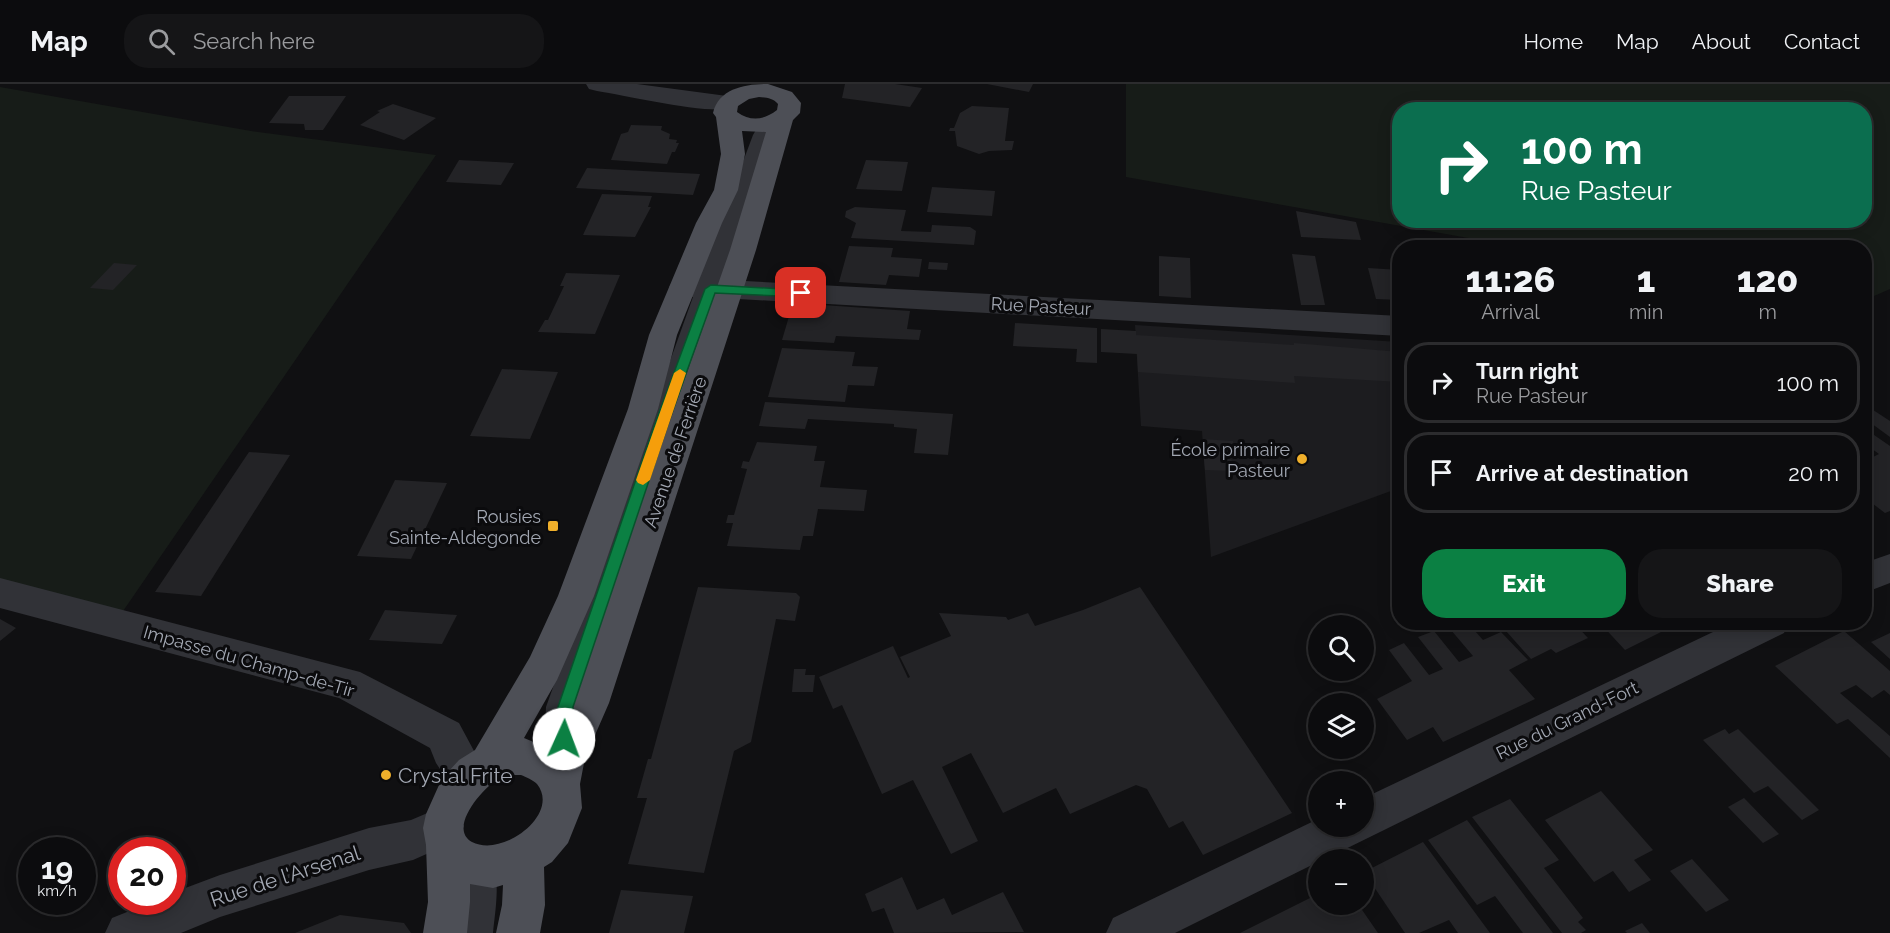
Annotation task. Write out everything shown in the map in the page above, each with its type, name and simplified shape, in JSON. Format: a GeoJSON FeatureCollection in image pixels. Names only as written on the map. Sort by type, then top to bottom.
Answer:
{"type":"FeatureCollection","features":[{"type":"Feature","properties":{"kind":"main road"},"geometry":{"type":"LineString","coordinates":[[773,91],[784,106],[741,124],[738,99],[773,91]]}},
{"type":"Feature","properties":{"kind":"main road","name":"Avenue de Ferrière"},"geometry":{"type":"LineString","coordinates":[[478,770],[544,668],[576,596],[643,409],[663,335],[708,288],[709,223],[726,190],[733,154],[738,99]]}},
{"type":"Feature","properties":{"kind":"main road","name":"Avenue de Ferrière"},"geometry":{"type":"LineString","coordinates":[[562,768],[590,703],[708,288],[784,106]]}},
{"type":"Feature","properties":{"kind":"main road"},"geometry":{"type":"LineString","coordinates":[[444,933],[455,845],[446,811],[452,797],[478,770],[506,757],[524,756],[539,760],[552,769],[562,768],[564,797],[560,815],[552,832],[539,847],[522,859],[498,867],[455,845]]}},
{"type":"Feature","properties":{"kind":"main road"},"geometry":{"type":"LineString","coordinates":[[518,933],[523,918],[526,887],[522,859]]}},
{"type":"Feature","properties":{"kind":"street"},"geometry":{"type":"LineString","coordinates":[[597,84],[692,100],[738,99]]}},
{"type":"Feature","properties":{"kind":"street","name":"Rue Pasteur"},"geometry":{"type":"LineString","coordinates":[[708,288],[1392,326]]}},
{"type":"Feature","properties":{"kind":"street"},"geometry":{"type":"LineString","coordinates":[[1872,576],[1890,568]]}},
{"type":"Feature","properties":{"kind":"street","name":"Impasse du Champ-de-Tir"},"geometry":{"type":"LineString","coordinates":[[0,593],[347,684],[445,736],[450,750],[478,770]]}},
{"type":"Feature","properties":{"kind":"street","name":"Rue du Grand-Fort"},"geometry":{"type":"LineString","coordinates":[[1374,814],[1754,630]]}},
{"type":"Feature","properties":{"kind":"street"},"geometry":{"type":"LineString","coordinates":[[1128,933],[1325,837]]}},
{"type":"Feature","properties":{"kind":"street","name":"Rue de l'Arsenal"},"geometry":{"type":"LineString","coordinates":[[127,933],[220,896],[369,849],[413,840],[455,845]]}},
{"type":"Feature","properties":{"kind":"street"},"geometry":{"type":"LineString","coordinates":[[455,845],[476,893],[471,933]]}},
{"type":"Feature","properties":{"kind":"shaded area"},"geometry":{"type":"Polygon","coordinates":[[[1126,84],[1890,84],[1890,289],[1872,297],[1872,240],[1480,240],[1412,228],[1872,228],[1872,102],[1392,102],[1392,224],[1126,177],[1126,84]]]}},
{"type":"Feature","properties":{"kind":"shaded area"},"geometry":{"type":"Polygon","coordinates":[[[0,87],[251,131],[436,155],[119,617],[0,586],[0,87]]]}},
{"type":"Feature","properties":{"kind":"shaded area","name":"École primaire Pasteur"},"geometry":{"type":"Polygon","coordinates":[[[1135,325],[1392,342],[1392,491],[1211,557],[1202,431],[1141,426],[1135,325]]]}},
{"type":"Feature","properties":{"kind":"building"},"geometry":{"type":"Polygon","coordinates":[[[845,84],[895,84],[922,88],[910,107],[842,98],[845,84]]]}},
{"type":"Feature","properties":{"kind":"building"},"geometry":{"type":"Polygon","coordinates":[[[987,84],[1033,84],[1029,92],[987,84]]]}},
{"type":"Feature","properties":{"kind":"building"},"geometry":{"type":"Polygon","coordinates":[[[289,96],[346,96],[323,130],[305,130],[304,124],[269,123],[289,96]]]}},
{"type":"Feature","properties":{"kind":"building"},"geometry":{"type":"Polygon","coordinates":[[[393,104],[436,118],[404,140],[360,125],[380,112],[377,111],[393,104]]]}},
{"type":"Feature","properties":{"kind":"building"},"geometry":{"type":"Polygon","coordinates":[[[972,106],[1009,108],[1005,141],[1014,141],[1012,150],[979,154],[957,146],[955,131],[949,131],[950,128],[954,128],[960,113],[972,106]]]}},
{"type":"Feature","properties":{"kind":"building"},"geometry":{"type":"Polygon","coordinates":[[[631,125],[662,126],[661,130],[670,134],[669,139],[677,140],[676,143],[679,143],[667,164],[611,160],[621,134],[628,132],[631,125]]]}},
{"type":"Feature","properties":{"kind":"building"},"geometry":{"type":"Polygon","coordinates":[[[459,160],[514,163],[501,185],[446,182],[459,160]]]}},
{"type":"Feature","properties":{"kind":"building"},"geometry":{"type":"Polygon","coordinates":[[[866,160],[908,162],[902,191],[856,189],[866,160]]]}},
{"type":"Feature","properties":{"kind":"building"},"geometry":{"type":"Polygon","coordinates":[[[587,168],[700,174],[693,195],[576,188],[587,168]]]}},
{"type":"Feature","properties":{"kind":"building"},"geometry":{"type":"Polygon","coordinates":[[[932,187],[995,191],[992,216],[927,212],[932,187]]]}},
{"type":"Feature","properties":{"kind":"building"},"geometry":{"type":"Polygon","coordinates":[[[602,194],[652,196],[648,207],[651,207],[635,237],[583,235],[602,194]]]}},
{"type":"Feature","properties":{"kind":"building"},"geometry":{"type":"Polygon","coordinates":[[[855,207],[906,210],[901,231],[931,232],[932,225],[970,227],[976,231],[974,245],[851,238],[856,223],[845,217],[846,211],[855,207]]]}},
{"type":"Feature","properties":{"kind":"building"},"geometry":{"type":"Polygon","coordinates":[[[1296,211],[1356,222],[1361,240],[1301,237],[1296,211]]]}},
{"type":"Feature","properties":{"kind":"building"},"geometry":{"type":"Polygon","coordinates":[[[849,246],[893,248],[891,257],[922,259],[919,277],[889,275],[886,285],[839,282],[849,246]]]}},
{"type":"Feature","properties":{"kind":"building"},"geometry":{"type":"Polygon","coordinates":[[[1292,254],[1315,256],[1325,305],[1301,305],[1292,254]]]}},
{"type":"Feature","properties":{"kind":"building"},"geometry":{"type":"Polygon","coordinates":[[[1159,256],[1190,258],[1191,298],[1159,296],[1159,256]]]}},
{"type":"Feature","properties":{"kind":"building"},"geometry":{"type":"Polygon","coordinates":[[[929,262],[948,263],[947,270],[928,269],[929,262]]]}},
{"type":"Feature","properties":{"kind":"building"},"geometry":{"type":"Polygon","coordinates":[[[114,263],[137,265],[113,290],[90,288],[114,263]]]}},
{"type":"Feature","properties":{"kind":"building"},"geometry":{"type":"Polygon","coordinates":[[[1368,268],[1392,270],[1392,300],[1376,299],[1368,268]]]}},
{"type":"Feature","properties":{"kind":"building"},"geometry":{"type":"Polygon","coordinates":[[[566,273],[620,275],[595,334],[538,332],[545,320],[548,320],[564,286],[560,286],[566,273]]]}},
{"type":"Feature","properties":{"kind":"building"},"geometry":{"type":"Polygon","coordinates":[[[793,303],[910,311],[907,329],[921,330],[919,340],[836,336],[834,343],[782,340],[793,303]]]}},
{"type":"Feature","properties":{"kind":"building"},"geometry":{"type":"Polygon","coordinates":[[[1015,323],[1097,328],[1097,363],[1076,362],[1077,349],[1013,346],[1015,323]]]}},
{"type":"Feature","properties":{"kind":"building"},"geometry":{"type":"Polygon","coordinates":[[[1101,329],[1136,331],[1136,335],[1294,345],[1294,343],[1392,351],[1392,382],[1294,376],[1295,383],[1138,372],[1137,354],[1101,352],[1101,329]]]}},
{"type":"Feature","properties":{"kind":"building"},"geometry":{"type":"Polygon","coordinates":[[[782,348],[855,352],[852,366],[878,367],[874,386],[848,385],[845,402],[768,397],[782,348]]]}},
{"type":"Feature","properties":{"kind":"building"},"geometry":{"type":"Polygon","coordinates":[[[502,369],[558,372],[530,439],[470,436],[502,369]]]}},
{"type":"Feature","properties":{"kind":"building"},"geometry":{"type":"Polygon","coordinates":[[[765,402],[953,414],[948,455],[914,453],[917,429],[894,427],[894,424],[808,419],[805,429],[759,426],[765,402]]]}},
{"type":"Feature","properties":{"kind":"building"},"geometry":{"type":"Polygon","coordinates":[[[1872,409],[1890,421],[1890,437],[1872,424],[1872,409]]]}},
{"type":"Feature","properties":{"kind":"building"},"geometry":{"type":"Polygon","coordinates":[[[1872,434],[1890,446],[1890,511],[1885,513],[1872,503],[1872,458],[1879,454],[1872,449],[1872,434]]]}},
{"type":"Feature","properties":{"kind":"building"},"geometry":{"type":"Polygon","coordinates":[[[1202,439],[1233,441],[1235,456],[1231,456],[1233,471],[1205,470],[1202,439]]]}},
{"type":"Feature","properties":{"kind":"building"},"geometry":{"type":"Polygon","coordinates":[[[757,442],[817,446],[814,461],[825,461],[820,487],[867,490],[864,511],[818,509],[813,536],[803,536],[800,550],[727,546],[733,523],[726,523],[728,515],[734,515],[747,469],[741,468],[743,461],[749,462],[757,442]]]}},
{"type":"Feature","properties":{"kind":"building"},"geometry":{"type":"Polygon","coordinates":[[[249,452],[290,455],[201,596],[155,592],[249,452]]]}},
{"type":"Feature","properties":{"kind":"building"},"geometry":{"type":"Polygon","coordinates":[[[395,480],[447,483],[411,559],[357,556],[395,480]]]}},
{"type":"Feature","properties":{"kind":"building"},"geometry":{"type":"Polygon","coordinates":[[[698,587],[796,593],[800,597],[795,621],[776,619],[751,742],[734,751],[704,873],[628,864],[647,798],[637,798],[648,759],[651,759],[698,587]]]}},
{"type":"Feature","properties":{"kind":"building"},"geometry":{"type":"Polygon","coordinates":[[[1140,587],[1292,813],[1203,855],[1183,821],[1169,828],[1147,789],[1136,785],[1070,814],[1056,788],[1003,813],[971,753],[942,767],[978,841],[951,854],[913,780],[882,794],[842,705],[833,709],[819,677],[893,646],[908,678],[910,677],[900,657],[951,636],[939,613],[1006,617],[1008,620],[1028,613],[1035,626],[1140,587]]]}},
{"type":"Feature","properties":{"kind":"building"},"geometry":{"type":"Polygon","coordinates":[[[385,610],[457,615],[442,644],[369,640],[385,610]]]}},
{"type":"Feature","properties":{"kind":"building"},"geometry":{"type":"Polygon","coordinates":[[[0,619],[16,628],[0,641],[0,619]]]}},
{"type":"Feature","properties":{"kind":"building"},"geometry":{"type":"Polygon","coordinates":[[[1451,630],[1474,630],[1483,640],[1501,632],[1528,660],[1509,670],[1535,699],[1443,742],[1433,727],[1407,740],[1377,699],[1412,681],[1389,650],[1404,643],[1429,675],[1443,669],[1418,637],[1434,631],[1459,662],[1473,656],[1451,630]]]}},
{"type":"Feature","properties":{"kind":"building"},"geometry":{"type":"Polygon","coordinates":[[[1505,630],[1580,630],[1588,638],[1556,653],[1551,649],[1531,659],[1505,630]]]}},
{"type":"Feature","properties":{"kind":"building"},"geometry":{"type":"Polygon","coordinates":[[[1606,630],[1665,630],[1625,650],[1606,630]]]}},
{"type":"Feature","properties":{"kind":"building"},"geometry":{"type":"Polygon","coordinates":[[[1844,631],[1890,671],[1890,695],[1884,690],[1872,698],[1856,685],[1840,693],[1890,736],[1890,758],[1848,719],[1837,724],[1775,666],[1844,631]]]}},
{"type":"Feature","properties":{"kind":"building"},"geometry":{"type":"Polygon","coordinates":[[[1890,633],[1890,659],[1871,642],[1890,633]]]}},
{"type":"Feature","properties":{"kind":"building"},"geometry":{"type":"Polygon","coordinates":[[[794,669],[806,669],[805,675],[815,675],[813,692],[792,692],[794,669]]]}},
{"type":"Feature","properties":{"kind":"building"},"geometry":{"type":"Polygon","coordinates":[[[1725,729],[1729,734],[1738,729],[1819,810],[1802,820],[1768,786],[1754,793],[1703,740],[1725,729]]]}},
{"type":"Feature","properties":{"kind":"building"},"geometry":{"type":"Polygon","coordinates":[[[1601,791],[1653,850],[1634,860],[1651,880],[1629,892],[1613,871],[1594,882],[1545,820],[1601,791]]]}},
{"type":"Feature","properties":{"kind":"building"},"geometry":{"type":"Polygon","coordinates":[[[1744,798],[1779,834],[1763,843],[1728,807],[1744,798]]]}},
{"type":"Feature","properties":{"kind":"building"},"geometry":{"type":"Polygon","coordinates":[[[1510,799],[1559,860],[1544,868],[1583,918],[1578,922],[1586,930],[1581,933],[1562,933],[1472,817],[1510,799]]]}},
{"type":"Feature","properties":{"kind":"building"},"geometry":{"type":"Polygon","coordinates":[[[1467,820],[1553,933],[1523,933],[1495,896],[1477,905],[1428,840],[1467,820]]]}},
{"type":"Feature","properties":{"kind":"building"},"geometry":{"type":"Polygon","coordinates":[[[1423,842],[1490,933],[1458,933],[1449,920],[1419,933],[1405,933],[1374,887],[1374,867],[1423,842]]]}},
{"type":"Feature","properties":{"kind":"building"},"geometry":{"type":"Polygon","coordinates":[[[1692,859],[1729,900],[1706,912],[1670,871],[1692,859]]]}},
{"type":"Feature","properties":{"kind":"building"},"geometry":{"type":"Polygon","coordinates":[[[902,877],[917,910],[944,898],[952,915],[1003,892],[1024,932],[894,933],[884,908],[872,912],[865,894],[902,877]]]}},
{"type":"Feature","properties":{"kind":"building"},"geometry":{"type":"Polygon","coordinates":[[[621,890],[693,896],[684,933],[609,933],[621,890]]]}},
{"type":"Feature","properties":{"kind":"building"},"geometry":{"type":"Polygon","coordinates":[[[1308,899],[1308,915],[1366,915],[1378,933],[1240,933],[1308,899]]]}},
{"type":"Feature","properties":{"kind":"building"},"geometry":{"type":"Polygon","coordinates":[[[340,915],[404,923],[411,933],[295,933],[340,915]]]}},
{"type":"Feature","properties":{"kind":"building"},"geometry":{"type":"Polygon","coordinates":[[[1642,923],[1650,933],[1627,933],[1625,931],[1642,923]]]}},
{"type":"Feature","properties":{"kind":"slow traffic"},"geometry":{"type":"LineString","coordinates":[[643,480],[680,373]]}},
{"type":"Feature","properties":{"kind":"place","name":"École primaire Pasteur"},"geometry":{"type":"Point","coordinates":[1302,459]}},
{"type":"Feature","properties":{"kind":"place","name":"Rousies Sainte-Aldegonde"},"geometry":{"type":"Point","coordinates":[553,526]}},
{"type":"Feature","properties":{"kind":"place","name":"Crystal Frite"},"geometry":{"type":"Point","coordinates":[386,775]}},
{"type":"Feature","properties":{"kind":"route"},"geometry":{"type":"LineString","coordinates":[[564,739],[566,707],[663,421],[711,289],[801,293]]}}]}
